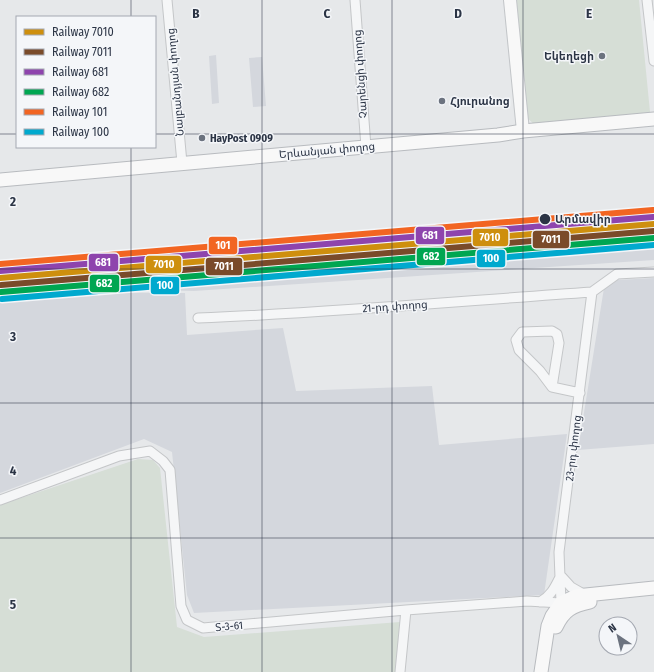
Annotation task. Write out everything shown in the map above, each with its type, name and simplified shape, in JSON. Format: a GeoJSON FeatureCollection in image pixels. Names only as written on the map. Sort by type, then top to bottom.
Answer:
{"type":"FeatureCollection","features":[{"type":"Feature","properties":{"kind":"highway","name":"Երևանյան փողոց"},"geometry":{"type":"LineString","coordinates":[[0,180],[498,135],[523,131],[654,119]]}},
{"type":"Feature","properties":{"kind":"highway"},"geometry":{"type":"LineString","coordinates":[[548,672],[556,628],[564,614],[564,607],[568,599],[585,595],[654,588]]}},
{"type":"Feature","properties":{"kind":"highway"},"geometry":{"type":"LineString","coordinates":[[541,672],[548,625],[552,616],[564,607],[590,602],[654,596]]}},
{"type":"Feature","properties":{"kind":"main road"},"geometry":{"type":"LineString","coordinates":[[510,0],[523,131]]}},
{"type":"Feature","properties":{"kind":"street","name":"Նալբանդյան փողոց"},"geometry":{"type":"LineString","coordinates":[[167,0],[182,163]]}},
{"type":"Feature","properties":{"kind":"street","name":"Չարենցի փողոց"},"geometry":{"type":"LineString","coordinates":[[355,0],[366,147]]}},
{"type":"Feature","properties":{"kind":"street"},"geometry":{"type":"LineString","coordinates":[[647,0],[654,61]]}},
{"type":"Feature","properties":{"kind":"street"},"geometry":{"type":"LineString","coordinates":[[592,292],[617,274],[654,272]]}},
{"type":"Feature","properties":{"kind":"street","name":"21-րդ փողոց"},"geometry":{"type":"LineString","coordinates":[[198,318],[296,314],[592,292]]}},
{"type":"Feature","properties":{"kind":"street","name":"23-րդ փողոց"},"geometry":{"type":"LineString","coordinates":[[564,607],[559,552],[592,292]]}},
{"type":"Feature","properties":{"kind":"street"},"geometry":{"type":"LineString","coordinates":[[552,387],[559,343],[557,334],[552,331],[522,332],[516,340],[519,350],[540,371],[552,387],[580,393]]}},
{"type":"Feature","properties":{"kind":"street","name":"Տ-3-61"},"geometry":{"type":"LineString","coordinates":[[0,500],[119,456],[150,450],[163,461],[170,470],[181,606],[187,620],[203,628],[527,601],[564,607]]}},
{"type":"Feature","properties":{"kind":"street"},"geometry":{"type":"LineString","coordinates":[[548,625],[547,609],[540,602],[548,597],[556,587],[561,576],[571,587],[585,595]]}},
{"type":"Feature","properties":{"kind":"street"},"geometry":{"type":"LineString","coordinates":[[400,672],[406,610]]}},
{"type":"Feature","properties":{"kind":"shaded area"},"geometry":{"type":"Polygon","coordinates":[[[513,0],[639,0],[650,112],[536,126],[524,115],[513,0]]]}},
{"type":"Feature","properties":{"kind":"shaded area"},"geometry":{"type":"Polygon","coordinates":[[[216,55],[219,103],[212,104],[209,56],[216,55]]]}},
{"type":"Feature","properties":{"kind":"shaded area"},"geometry":{"type":"Polygon","coordinates":[[[262,57],[266,106],[253,107],[249,58],[262,57]]]}},
{"type":"Feature","properties":{"kind":"shaded area"},"geometry":{"type":"Polygon","coordinates":[[[654,212],[654,260],[194,291],[20,287],[0,289],[0,274],[654,212]]]}},
{"type":"Feature","properties":{"kind":"shaded area"},"geometry":{"type":"Polygon","coordinates":[[[654,278],[654,444],[578,450],[604,288],[617,280],[654,278]]]}},
{"type":"Feature","properties":{"kind":"shaded area"},"geometry":{"type":"Polygon","coordinates":[[[0,292],[185,293],[187,335],[283,328],[296,391],[432,386],[439,445],[567,434],[544,595],[194,613],[187,595],[172,452],[144,439],[0,493],[0,292]]]}},
{"type":"Feature","properties":{"kind":"shaded area"},"geometry":{"type":"Polygon","coordinates":[[[138,459],[153,460],[160,468],[177,627],[204,637],[400,622],[395,672],[0,672],[0,505],[138,459]]]}},
{"type":"Feature","properties":{"kind":"railway"},"geometry":{"type":"LineString","coordinates":[[0,273],[469,235],[654,218]]}},
{"type":"Feature","properties":{"kind":"rail line","name":"101"},"geometry":{"type":"LineString","coordinates":[[0,264],[653,210]]}},
{"type":"Feature","properties":{"kind":"rail line","name":"681"},"geometry":{"type":"LineString","coordinates":[[0,271],[653,217]]}},
{"type":"Feature","properties":{"kind":"rail line","name":"7010"},"geometry":{"type":"LineString","coordinates":[[0,278],[654,224]]}},
{"type":"Feature","properties":{"kind":"rail line","name":"7011"},"geometry":{"type":"LineString","coordinates":[[1,285],[654,231]]}},
{"type":"Feature","properties":{"kind":"rail line","name":"682"},"geometry":{"type":"LineString","coordinates":[[1,292],[654,238]]}},
{"type":"Feature","properties":{"kind":"rail line","name":"100"},"geometry":{"type":"LineString","coordinates":[[2,299],[654,245]]}},
{"type":"Feature","properties":{"kind":"place","name":"Եկեղեցի"},"geometry":{"type":"Point","coordinates":[602,56]}},
{"type":"Feature","properties":{"kind":"place","name":"Հյուրանոց"},"geometry":{"type":"Point","coordinates":[442,101]}},
{"type":"Feature","properties":{"kind":"place","name":"HayPost 0909"},"geometry":{"type":"Point","coordinates":[202,138]}},
{"type":"Feature","properties":{"kind":"place","name":"Արմավիր"},"geometry":{"type":"Point","coordinates":[545,219]}}]}
